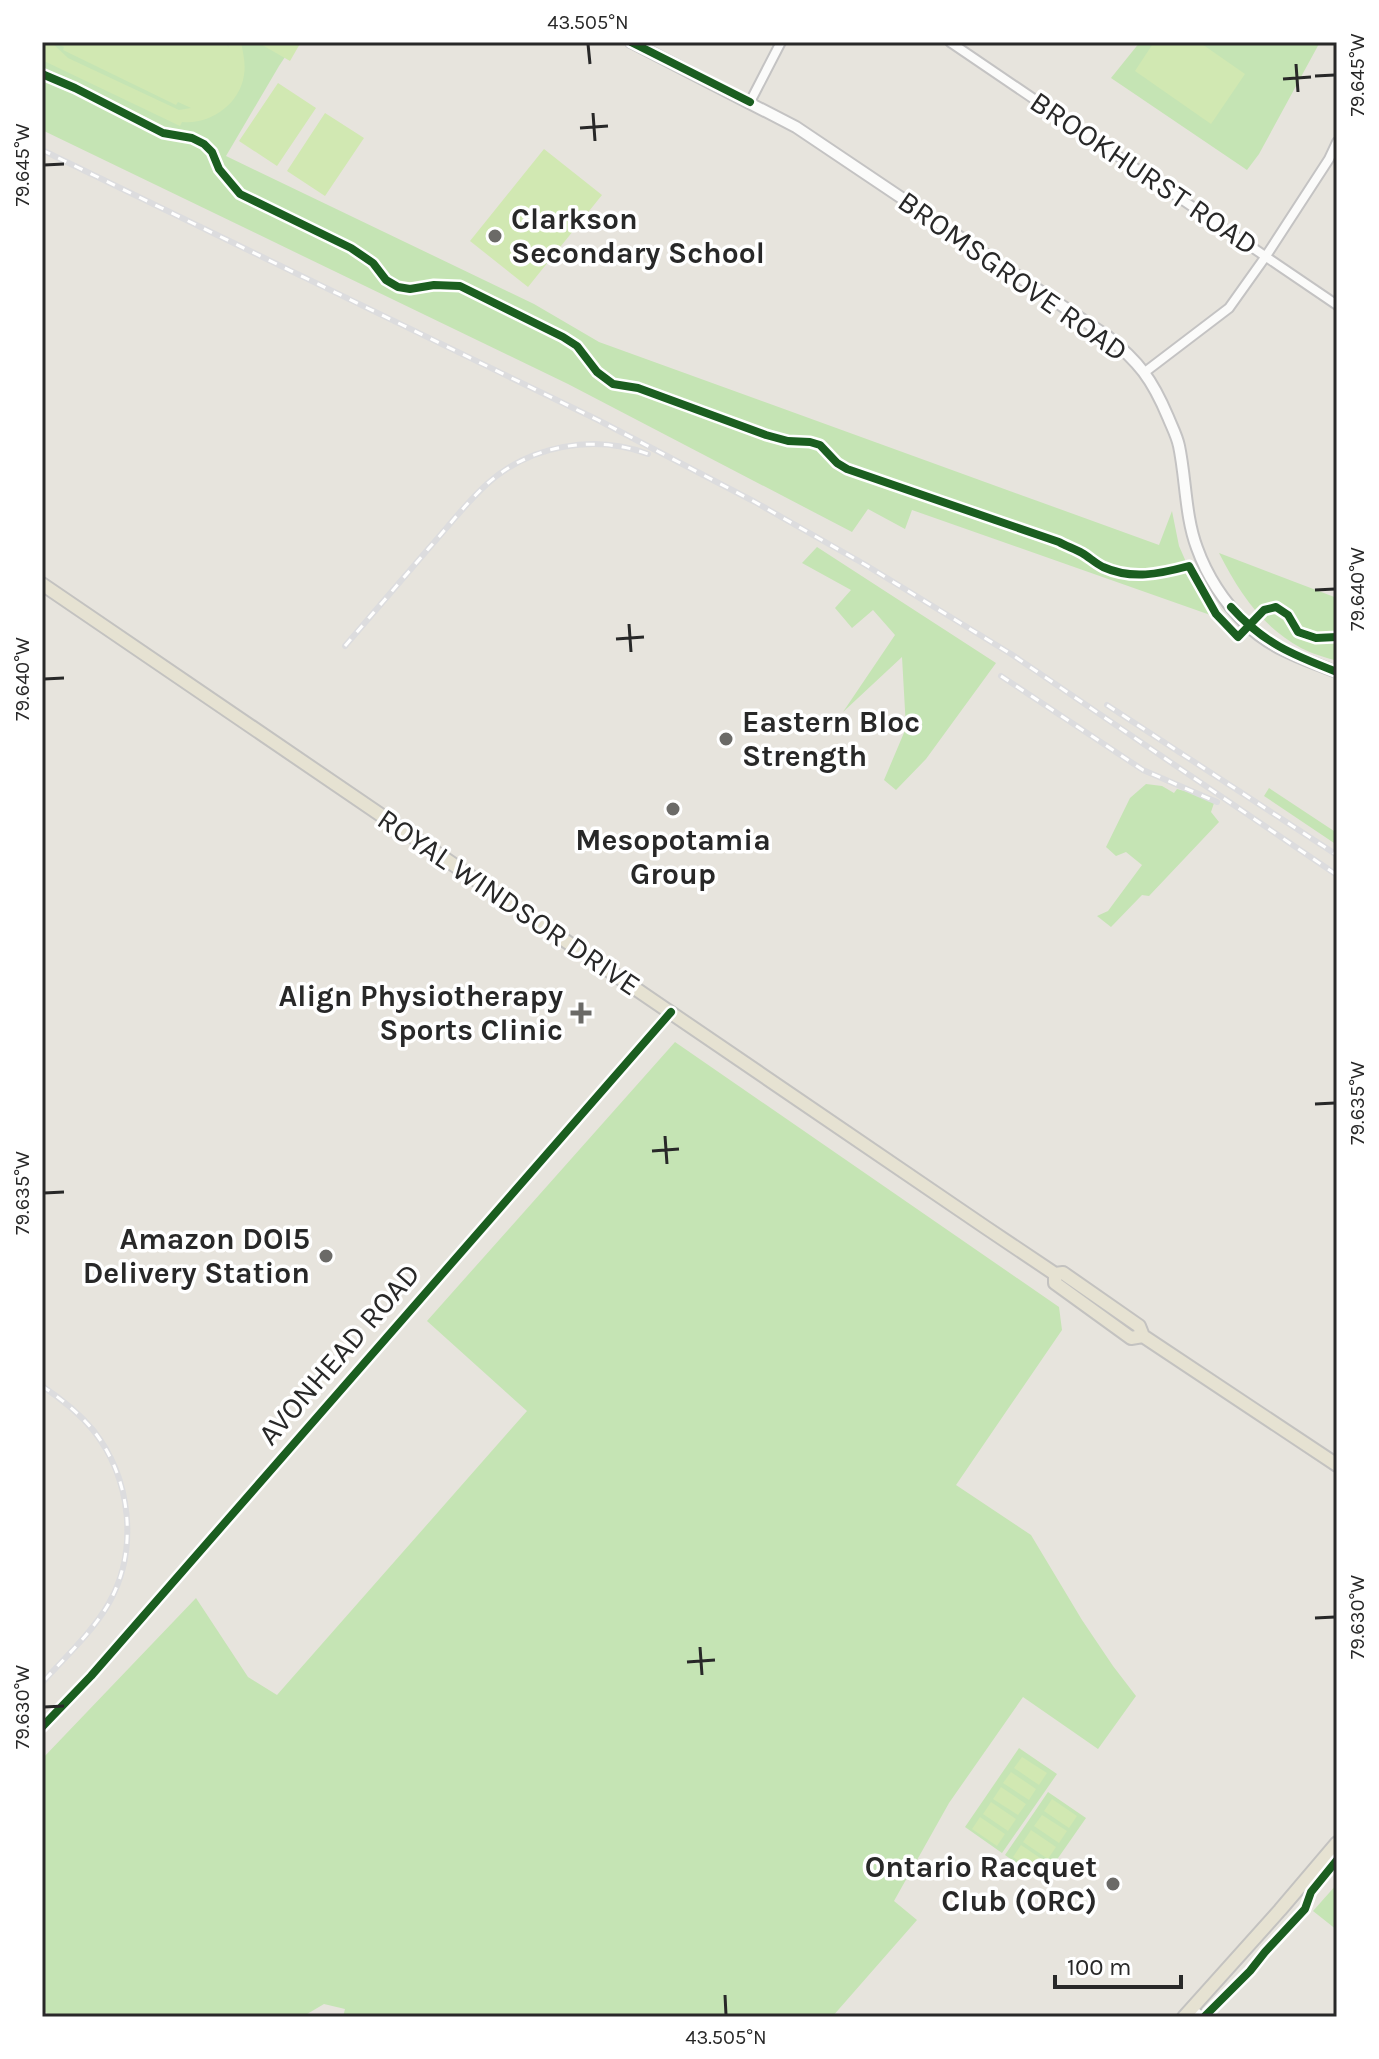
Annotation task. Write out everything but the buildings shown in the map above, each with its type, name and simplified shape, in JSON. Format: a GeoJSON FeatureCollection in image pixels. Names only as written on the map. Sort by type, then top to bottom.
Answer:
{"type":"FeatureCollection","features":[{"type":"Feature","properties":{"kind":"main road","name":"ROYAL WINDSOR DRIVE"},"geometry":{"type":"LineString","coordinates":[[42,584],[1055,1274],[1063,1273],[1139,1326],[1143,1336],[1337,1465]]}},
{"type":"Feature","properties":{"kind":"main road"},"geometry":{"type":"LineString","coordinates":[[1193,2014],[1337,1843]]}},
{"type":"Feature","properties":{"kind":"street","name":"BROMSGROVE ROAD"},"geometry":{"type":"LineString","coordinates":[[631,42],[796,127],[1107,336],[1133,359],[1156,391],[1178,443],[1197,547],[1214,584],[1247,626],[1264,639],[1292,655],[1337,672]]}},
{"type":"Feature","properties":{"kind":"street"},"geometry":{"type":"LineString","coordinates":[[750,102],[781,42]]}},
{"type":"Feature","properties":{"kind":"street","name":"BROOKHURST ROAD"},"geometry":{"type":"LineString","coordinates":[[950,42],[1337,305]]}},
{"type":"Feature","properties":{"kind":"street"},"geometry":{"type":"LineString","coordinates":[[1145,372],[1229,308],[1266,256],[1337,142]]}},
{"type":"Feature","properties":{"kind":"street","name":"AVONHEAD ROAD"},"geometry":{"type":"LineString","coordinates":[[42,1727],[91,1676],[671,1012]]}},
{"type":"Feature","properties":{"kind":"green space"},"geometry":{"type":"Polygon","coordinates":[[[42,42],[295,42],[226,156],[534,304],[599,342],[1159,545],[1172,511],[1179,546],[1194,580],[1216,617],[912,510],[905,529],[868,509],[852,532],[568,384],[42,130],[42,42]]]}},
{"type":"Feature","properties":{"kind":"green space"},"geometry":{"type":"Polygon","coordinates":[[[42,42],[51,42],[68,58],[179,110],[191,108],[178,102],[176,105],[63,50],[64,47],[53,42],[225,42],[229,48],[227,42],[241,42],[244,75],[237,95],[222,110],[203,120],[182,122],[180,126],[42,60],[42,42]]]}},
{"type":"Feature","properties":{"kind":"green space"},"geometry":{"type":"Polygon","coordinates":[[[257,42],[301,42],[290,61],[257,42]]]}},
{"type":"Feature","properties":{"kind":"green space"},"geometry":{"type":"Polygon","coordinates":[[[1140,42],[1320,42],[1259,154],[1247,170],[1111,78],[1140,42]]]}},
{"type":"Feature","properties":{"kind":"green space"},"geometry":{"type":"Polygon","coordinates":[[[1154,42],[1199,42],[1245,74],[1211,124],[1135,71],[1154,42]]]}},
{"type":"Feature","properties":{"kind":"green space"},"geometry":{"type":"Polygon","coordinates":[[[278,83],[316,108],[277,166],[239,141],[278,83]]]}},
{"type":"Feature","properties":{"kind":"green space"},"geometry":{"type":"Polygon","coordinates":[[[325,113],[364,138],[325,196],[287,171],[325,113]]]}},
{"type":"Feature","properties":{"kind":"green space"},"geometry":{"type":"Polygon","coordinates":[[[544,149],[602,195],[528,287],[470,241],[544,149]]]}},
{"type":"Feature","properties":{"kind":"green space"},"geometry":{"type":"Polygon","coordinates":[[[817,547],[996,663],[926,759],[896,790],[884,780],[906,728],[902,657],[843,712],[895,635],[873,610],[852,628],[835,608],[851,590],[802,563],[817,547]]]}},
{"type":"Feature","properties":{"kind":"green space"},"geometry":{"type":"Polygon","coordinates":[[[1219,553],[1337,598],[1337,661],[1301,648],[1263,619],[1243,594],[1219,553]]]}},
{"type":"Feature","properties":{"kind":"green space"},"geometry":{"type":"Polygon","coordinates":[[[1146,784],[1162,786],[1174,793],[1177,789],[1206,797],[1214,803],[1211,812],[1219,822],[1149,896],[1142,895],[1111,927],[1097,916],[1108,911],[1142,865],[1126,852],[1116,856],[1106,847],[1130,798],[1146,784]]]}},
{"type":"Feature","properties":{"kind":"green space"},"geometry":{"type":"Polygon","coordinates":[[[1269,788],[1337,833],[1337,845],[1264,796],[1269,788]]]}},
{"type":"Feature","properties":{"kind":"green space"},"geometry":{"type":"Polygon","coordinates":[[[675,1042],[1059,1307],[1062,1330],[956,1485],[1031,1535],[1082,1620],[1136,1696],[1098,1749],[1023,1697],[949,1803],[894,1901],[917,1920],[832,2017],[343,2017],[345,2009],[324,2004],[302,2017],[51,2017],[42,2009],[42,1759],[196,1598],[248,1677],[277,1695],[527,1411],[427,1321],[675,1042]]]}},
{"type":"Feature","properties":{"kind":"green space"},"geometry":{"type":"Polygon","coordinates":[[[1019,1748],[1057,1774],[1002,1853],[965,1827],[1019,1748]]]}},
{"type":"Feature","properties":{"kind":"green space"},"geometry":{"type":"Polygon","coordinates":[[[1022,1757],[1047,1773],[1039,1785],[1014,1768],[1022,1757]]]}},
{"type":"Feature","properties":{"kind":"green space"},"geometry":{"type":"Polygon","coordinates":[[[1011,1772],[1036,1789],[1029,1800],[1003,1783],[1011,1772]]]}},
{"type":"Feature","properties":{"kind":"green space"},"geometry":{"type":"Polygon","coordinates":[[[1001,1787],[1026,1804],[1018,1815],[993,1799],[1001,1787]]]}},
{"type":"Feature","properties":{"kind":"green space"},"geometry":{"type":"Polygon","coordinates":[[[1048,1792],[1086,1818],[1042,1881],[1005,1855],[1048,1792]]]}},
{"type":"Feature","properties":{"kind":"green space"},"geometry":{"type":"Polygon","coordinates":[[[1052,1799],[1077,1816],[1069,1828],[1044,1811],[1052,1799]]]}},
{"type":"Feature","properties":{"kind":"green space"},"geometry":{"type":"Polygon","coordinates":[[[991,1802],[1016,1819],[1008,1831],[983,1814],[991,1802]]]}},
{"type":"Feature","properties":{"kind":"green space"},"geometry":{"type":"Polygon","coordinates":[[[1042,1815],[1067,1831],[1059,1843],[1034,1826],[1042,1815]]]}},
{"type":"Feature","properties":{"kind":"green space"},"geometry":{"type":"Polygon","coordinates":[[[980,1817],[1005,1834],[997,1846],[972,1829],[980,1817]]]}},
{"type":"Feature","properties":{"kind":"green space"},"geometry":{"type":"Polygon","coordinates":[[[1031,1830],[1056,1847],[1048,1859],[1023,1842],[1031,1830]]]}},
{"type":"Feature","properties":{"kind":"green space"},"geometry":{"type":"Polygon","coordinates":[[[1021,1845],[1046,1862],[1038,1874],[1013,1857],[1021,1845]]]}},
{"type":"Feature","properties":{"kind":"green space"},"geometry":{"type":"Polygon","coordinates":[[[1337,1884],[1337,1930],[1313,1911],[1337,1884]]]}},
{"type":"Feature","properties":{"kind":"railway"},"geometry":{"type":"LineString","coordinates":[[42,150],[598,420],[755,502],[1011,654],[1337,875]]}},
{"type":"Feature","properties":{"kind":"railway"},"geometry":{"type":"LineString","coordinates":[[345,646],[464,507],[504,471],[543,452],[585,444],[627,448],[648,454]]}},
{"type":"Feature","properties":{"kind":"railway"},"geometry":{"type":"LineString","coordinates":[[1001,676],[1143,770],[1217,802]]}},
{"type":"Feature","properties":{"kind":"railway"},"geometry":{"type":"LineString","coordinates":[[1107,705],[1337,855]]}},
{"type":"Feature","properties":{"kind":"railway"},"geometry":{"type":"LineString","coordinates":[[42,1386],[82,1418],[106,1449],[123,1492],[127,1537],[124,1560],[109,1603],[86,1635],[42,1683]]}},
{"type":"Feature","properties":{"kind":"cycle path"},"geometry":{"type":"LineString","coordinates":[[631,42],[750,102]]}},
{"type":"Feature","properties":{"kind":"cycle path"},"geometry":{"type":"LineString","coordinates":[[42,74],[163,133],[192,138],[204,144],[212,152],[219,169],[240,194],[351,248],[373,263],[386,280],[398,287],[460,286],[563,337],[577,346],[597,372],[613,384],[638,388],[766,435],[820,445],[847,469],[1059,542],[1114,571],[1146,574],[1189,566],[1216,614],[1238,637],[1264,610],[1276,607],[1288,615],[1298,632],[1316,638],[1337,637]]}},
{"type":"Feature","properties":{"kind":"cycle path"},"geometry":{"type":"LineString","coordinates":[[1231,607],[1255,630],[1280,647],[1337,672]]}},
{"type":"Feature","properties":{"kind":"cycle path"},"geometry":{"type":"LineString","coordinates":[[42,1727],[91,1676],[671,1012]]}},
{"type":"Feature","properties":{"kind":"cycle path"},"geometry":{"type":"LineString","coordinates":[[1204,2017],[1305,1909],[1311,1892],[1337,1860]]}},
{"type":"Feature","properties":{"kind":"place","name":"Clarkson Secondary School"},"geometry":{"type":"Point","coordinates":[495,236]}},
{"type":"Feature","properties":{"kind":"place","name":"Eastern Bloc Strength"},"geometry":{"type":"Point","coordinates":[726,739]}},
{"type":"Feature","properties":{"kind":"place","name":"Mesopotamia Group"},"geometry":{"type":"Point","coordinates":[673,809]}},
{"type":"Feature","properties":{"kind":"place","name":"Align Physiotherapy Sports Clinic"},"geometry":{"type":"Point","coordinates":[581,1013]}},
{"type":"Feature","properties":{"kind":"place","name":"Amazon DOI5 Delivery Station"},"geometry":{"type":"Point","coordinates":[326,1256]}},
{"type":"Feature","properties":{"kind":"place","name":"Ontario Racquet Club (ORC)"},"geometry":{"type":"Point","coordinates":[1113,1884]}}]}
